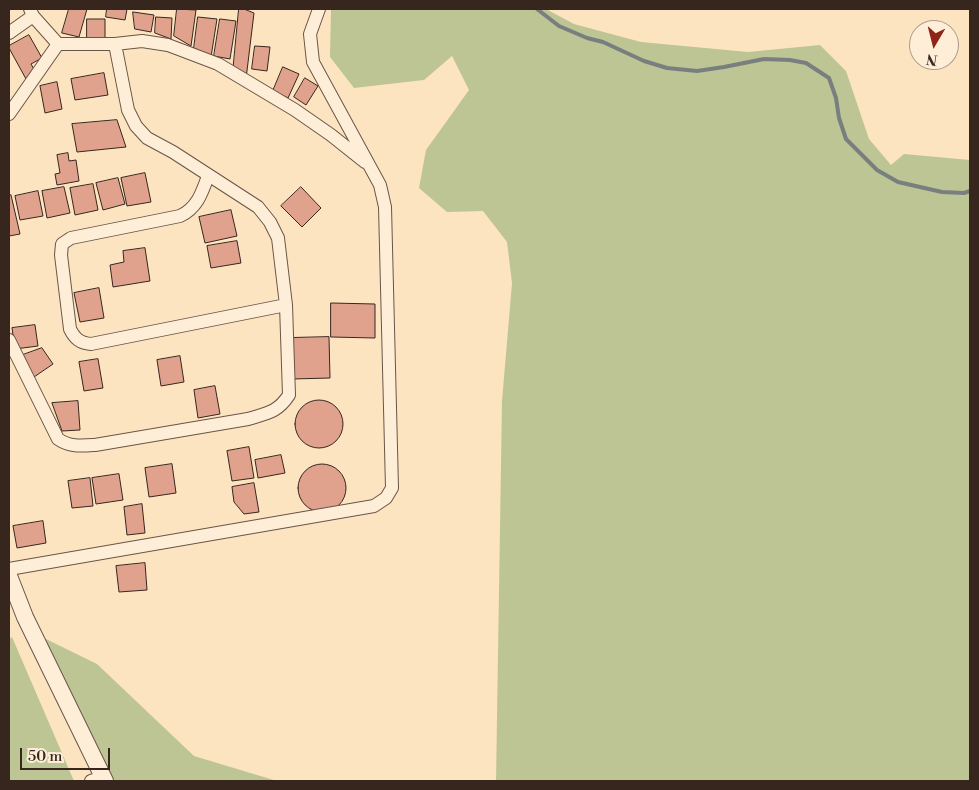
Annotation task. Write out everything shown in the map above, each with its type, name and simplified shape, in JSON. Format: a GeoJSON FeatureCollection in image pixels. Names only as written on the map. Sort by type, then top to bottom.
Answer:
{"type":"FeatureCollection","features":[{"type":"Feature","properties":{"kind":"street"},"geometry":{"type":"LineString","coordinates":[[9,569],[374,506],[386,498],[392,488],[385,207],[380,185],[313,62],[310,34],[319,9]]}},
{"type":"Feature","properties":{"kind":"street"},"geometry":{"type":"LineString","coordinates":[[9,33],[31,12],[58,44],[115,44],[142,41],[168,45],[218,64],[331,135],[368,166]]}},
{"type":"Feature","properties":{"kind":"street"},"geometry":{"type":"LineString","coordinates":[[9,114],[58,44]]}},
{"type":"Feature","properties":{"kind":"street"},"geometry":{"type":"LineString","coordinates":[[9,340],[58,438],[66,444],[78,447],[248,419],[270,413],[282,406],[289,395],[286,305],[278,238],[270,222],[258,207],[173,152],[147,138],[136,126],[128,110],[115,44]]}},
{"type":"Feature","properties":{"kind":"street"},"geometry":{"type":"LineString","coordinates":[[208,176],[194,207],[180,216],[71,238],[62,244],[61,255],[70,329],[74,336],[78,341],[91,344],[286,305]]}},
{"type":"Feature","properties":{"kind":"street"},"geometry":{"type":"LineString","coordinates":[[9,576],[25,617],[100,780]]}},
{"type":"Feature","properties":{"kind":"green space"},"geometry":{"type":"Polygon","coordinates":[[[331,9],[546,9],[574,24],[641,42],[748,52],[820,45],[846,71],[869,139],[891,165],[904,154],[970,160],[970,781],[496,781],[502,401],[512,283],[507,242],[483,211],[447,212],[419,188],[426,150],[469,90],[452,56],[424,80],[354,88],[330,57],[331,9]]]}},
{"type":"Feature","properties":{"kind":"green space"},"geometry":{"type":"Polygon","coordinates":[[[12,637],[74,781],[9,781],[9,639],[12,637]]]}},
{"type":"Feature","properties":{"kind":"green space"},"geometry":{"type":"Polygon","coordinates":[[[46,639],[97,664],[194,756],[277,781],[107,781],[37,643],[46,639]]]}},
{"type":"Feature","properties":{"kind":"building"},"geometry":{"type":"Polygon","coordinates":[[[69,9],[87,9],[79,37],[62,33],[69,9]]]}},
{"type":"Feature","properties":{"kind":"building"},"geometry":{"type":"Polygon","coordinates":[[[107,9],[127,9],[125,20],[106,17],[107,9]]]}},
{"type":"Feature","properties":{"kind":"building"},"geometry":{"type":"Polygon","coordinates":[[[177,9],[196,10],[191,46],[174,36],[177,9]]]}},
{"type":"Feature","properties":{"kind":"building"},"geometry":{"type":"Polygon","coordinates":[[[239,9],[254,13],[246,79],[233,72],[239,9]]]}},
{"type":"Feature","properties":{"kind":"building"},"geometry":{"type":"Polygon","coordinates":[[[133,12],[154,15],[151,32],[135,29],[133,12]]]}},
{"type":"Feature","properties":{"kind":"building"},"geometry":{"type":"Polygon","coordinates":[[[156,17],[172,18],[171,39],[155,33],[156,17]]]}},
{"type":"Feature","properties":{"kind":"building"},"geometry":{"type":"Polygon","coordinates":[[[198,17],[217,19],[211,57],[194,48],[198,17]]]}},
{"type":"Feature","properties":{"kind":"building"},"geometry":{"type":"Polygon","coordinates":[[[87,19],[105,19],[105,38],[87,39],[87,19]]]}},
{"type":"Feature","properties":{"kind":"building"},"geometry":{"type":"Polygon","coordinates":[[[220,19],[236,21],[230,59],[214,56],[220,19]]]}},
{"type":"Feature","properties":{"kind":"building"},"geometry":{"type":"Polygon","coordinates":[[[29,35],[42,58],[31,64],[36,73],[26,79],[9,46],[29,35]]]}},
{"type":"Feature","properties":{"kind":"building"},"geometry":{"type":"Polygon","coordinates":[[[255,46],[270,47],[267,71],[252,69],[255,46]]]}},
{"type":"Feature","properties":{"kind":"building"},"geometry":{"type":"Polygon","coordinates":[[[283,67],[299,74],[288,98],[273,91],[283,67]]]}},
{"type":"Feature","properties":{"kind":"building"},"geometry":{"type":"Polygon","coordinates":[[[104,73],[108,95],[75,100],[71,79],[104,73]]]}},
{"type":"Feature","properties":{"kind":"building"},"geometry":{"type":"Polygon","coordinates":[[[305,78],[318,86],[306,105],[294,97],[305,78]]]}},
{"type":"Feature","properties":{"kind":"building"},"geometry":{"type":"Polygon","coordinates":[[[57,82],[62,109],[45,113],[40,86],[57,82]]]}},
{"type":"Feature","properties":{"kind":"building"},"geometry":{"type":"Polygon","coordinates":[[[117,120],[126,147],[77,152],[72,124],[117,120]]]}},
{"type":"Feature","properties":{"kind":"building"},"geometry":{"type":"Polygon","coordinates":[[[68,153],[69,161],[76,160],[79,181],[57,185],[55,174],[60,173],[57,155],[68,153]]]}},
{"type":"Feature","properties":{"kind":"building"},"geometry":{"type":"Polygon","coordinates":[[[145,173],[151,202],[127,206],[121,178],[145,173]]]}},
{"type":"Feature","properties":{"kind":"building"},"geometry":{"type":"Polygon","coordinates":[[[118,178],[125,204],[103,210],[96,183],[118,178]]]}},
{"type":"Feature","properties":{"kind":"building"},"geometry":{"type":"Polygon","coordinates":[[[93,184],[98,210],[75,215],[70,188],[93,184]]]}},
{"type":"Feature","properties":{"kind":"building"},"geometry":{"type":"Polygon","coordinates":[[[64,187],[70,213],[47,218],[42,191],[64,187]]]}},
{"type":"Feature","properties":{"kind":"building"},"geometry":{"type":"Polygon","coordinates":[[[301,187],[321,208],[302,227],[281,206],[301,187]]]}},
{"type":"Feature","properties":{"kind":"building"},"geometry":{"type":"Polygon","coordinates":[[[38,191],[43,216],[20,220],[15,196],[38,191]]]}},
{"type":"Feature","properties":{"kind":"building"},"geometry":{"type":"Polygon","coordinates":[[[11,195],[20,234],[9,236],[9,196],[11,195]]]}},
{"type":"Feature","properties":{"kind":"building"},"geometry":{"type":"Polygon","coordinates":[[[231,210],[237,236],[205,243],[199,217],[231,210]]]}},
{"type":"Feature","properties":{"kind":"building"},"geometry":{"type":"Polygon","coordinates":[[[237,241],[241,263],[211,268],[207,246],[237,241]]]}},
{"type":"Feature","properties":{"kind":"building"},"geometry":{"type":"Polygon","coordinates":[[[145,248],[150,281],[113,287],[110,265],[124,262],[123,251],[145,248]]]}},
{"type":"Feature","properties":{"kind":"building"},"geometry":{"type":"Polygon","coordinates":[[[99,288],[104,318],[80,322],[74,293],[99,288]]]}},
{"type":"Feature","properties":{"kind":"building"},"geometry":{"type":"Polygon","coordinates":[[[331,303],[375,304],[375,338],[331,337],[331,303]]]}},
{"type":"Feature","properties":{"kind":"building"},"geometry":{"type":"Polygon","coordinates":[[[35,325],[38,346],[15,349],[12,328],[35,325]]]}},
{"type":"Feature","properties":{"kind":"building"},"geometry":{"type":"Polygon","coordinates":[[[329,337],[330,378],[292,379],[290,338],[329,337]]]}},
{"type":"Feature","properties":{"kind":"building"},"geometry":{"type":"Polygon","coordinates":[[[42,348],[53,364],[34,377],[20,356],[42,348]]]}},
{"type":"Feature","properties":{"kind":"building"},"geometry":{"type":"Polygon","coordinates":[[[180,356],[184,382],[161,386],[157,360],[180,356]]]}},
{"type":"Feature","properties":{"kind":"building"},"geometry":{"type":"Polygon","coordinates":[[[98,359],[103,388],[84,391],[79,362],[98,359]]]}},
{"type":"Feature","properties":{"kind":"building"},"geometry":{"type":"Polygon","coordinates":[[[215,386],[220,414],[198,418],[194,390],[215,386]]]}},
{"type":"Feature","properties":{"kind":"building"},"geometry":{"type":"Polygon","coordinates":[[[319,400],[328,402],[336,407],[341,415],[343,424],[341,433],[336,441],[328,446],[319,448],[310,446],[302,441],[297,433],[295,424],[297,415],[302,407],[310,402],[319,400]]]}},
{"type":"Feature","properties":{"kind":"building"},"geometry":{"type":"Polygon","coordinates":[[[78,401],[80,430],[62,431],[52,403],[78,401]]]}},
{"type":"Feature","properties":{"kind":"building"},"geometry":{"type":"Polygon","coordinates":[[[249,447],[254,478],[232,481],[227,451],[249,447]]]}},
{"type":"Feature","properties":{"kind":"building"},"geometry":{"type":"Polygon","coordinates":[[[281,455],[285,473],[258,478],[255,460],[281,455]]]}},
{"type":"Feature","properties":{"kind":"building"},"geometry":{"type":"Polygon","coordinates":[[[172,464],[176,493],[149,497],[145,468],[172,464]]]}},
{"type":"Feature","properties":{"kind":"building"},"geometry":{"type":"Polygon","coordinates":[[[322,464],[331,466],[339,471],[344,479],[346,488],[344,497],[339,505],[331,510],[322,512],[313,510],[305,505],[300,497],[298,488],[300,479],[305,471],[313,466],[322,464]]]}},
{"type":"Feature","properties":{"kind":"building"},"geometry":{"type":"Polygon","coordinates":[[[119,474],[123,500],[96,504],[92,478],[119,474]]]}},
{"type":"Feature","properties":{"kind":"building"},"geometry":{"type":"Polygon","coordinates":[[[90,478],[93,506],[72,508],[68,481],[90,478]]]}},
{"type":"Feature","properties":{"kind":"building"},"geometry":{"type":"Polygon","coordinates":[[[254,483],[259,512],[244,514],[234,502],[232,487],[254,483]]]}},
{"type":"Feature","properties":{"kind":"building"},"geometry":{"type":"Polygon","coordinates":[[[142,504],[145,533],[127,535],[124,507],[142,504]]]}},
{"type":"Feature","properties":{"kind":"building"},"geometry":{"type":"Polygon","coordinates":[[[43,521],[46,543],[17,548],[13,526],[43,521]]]}},
{"type":"Feature","properties":{"kind":"building"},"geometry":{"type":"Polygon","coordinates":[[[145,563],[147,590],[119,592],[116,566],[145,563]]]}},
{"type":"Feature","properties":{"kind":"waterway"},"geometry":{"type":"LineString","coordinates":[[537,9],[559,26],[587,38],[603,42],[644,61],[667,68],[697,71],[764,59],[806,63],[829,78],[846,139],[877,170],[898,182],[942,192],[964,193],[970,191]]}}]}
